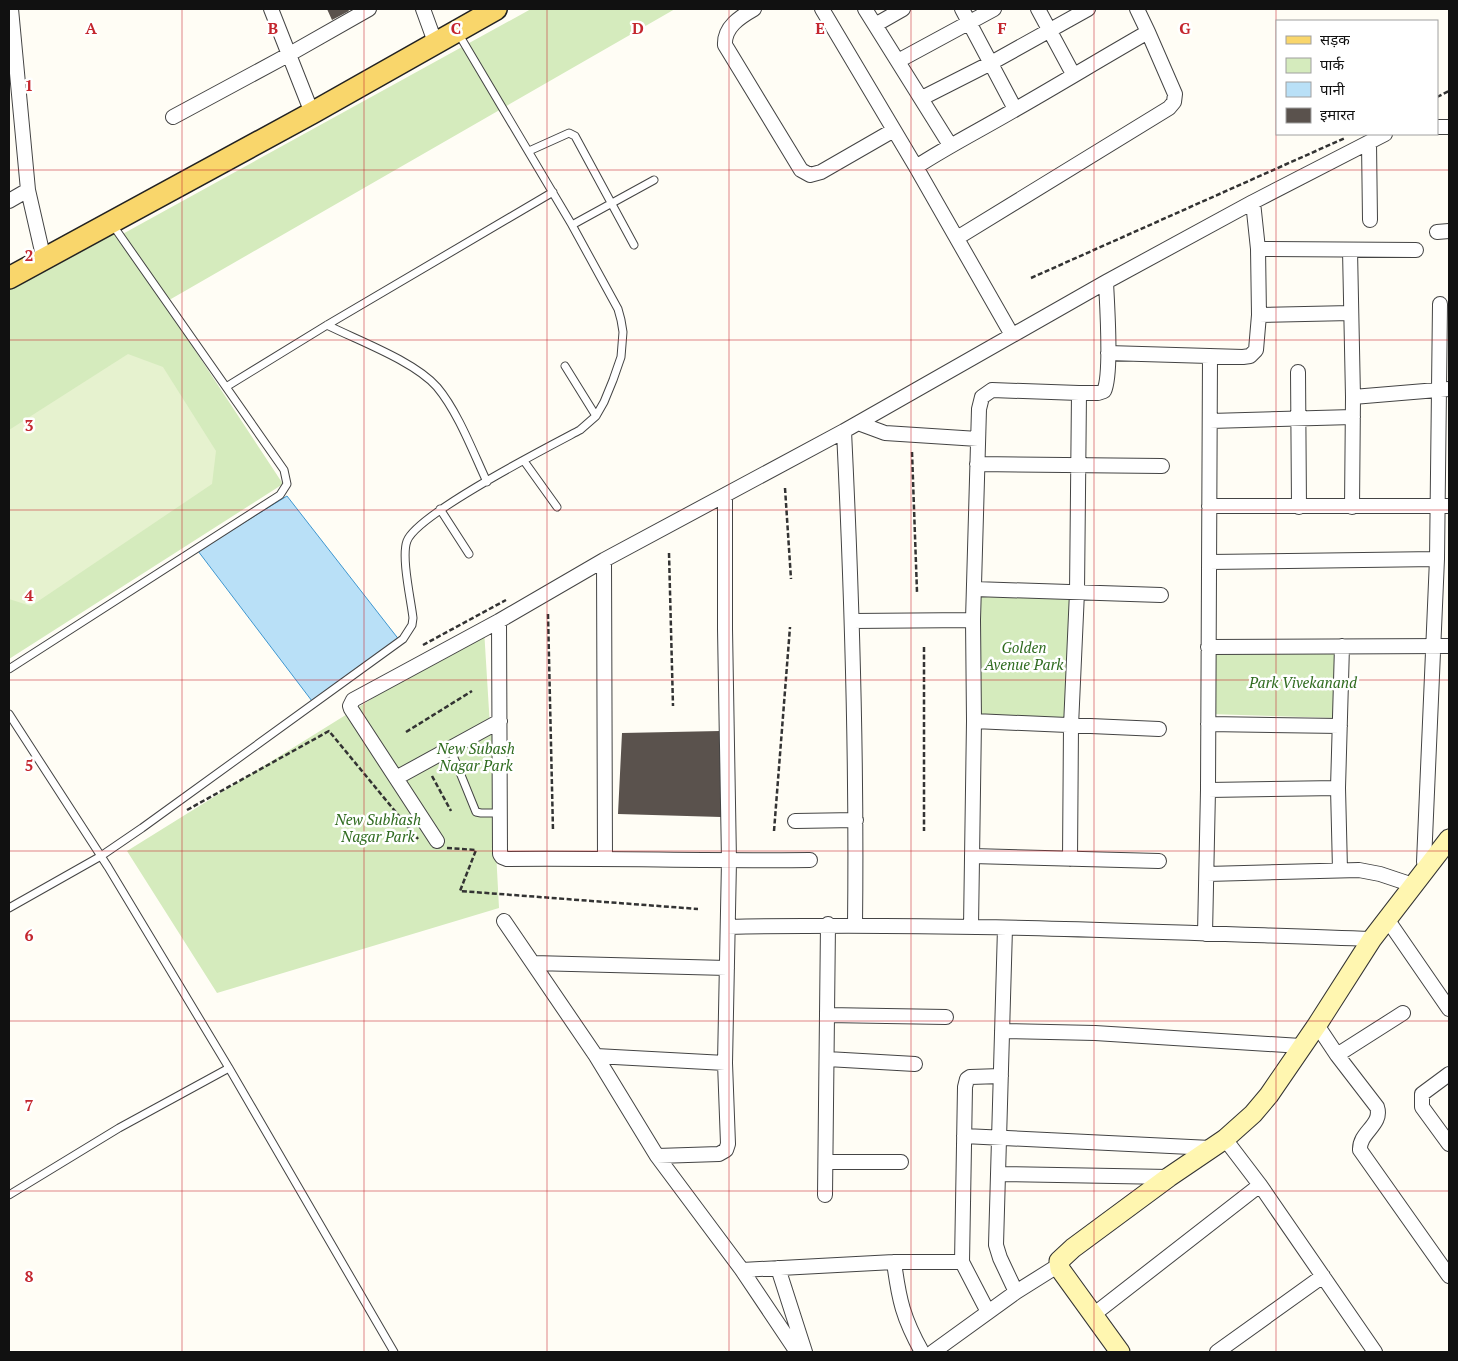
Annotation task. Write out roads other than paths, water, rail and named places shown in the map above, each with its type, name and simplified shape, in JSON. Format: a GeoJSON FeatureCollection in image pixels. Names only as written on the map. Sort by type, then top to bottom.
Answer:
{"type":"FeatureCollection","features":[{"type":"Feature","properties":{"kind":"main road"},"geometry":{"type":"LineString","coordinates":[[9,278],[312,113],[496,9]]}},
{"type":"Feature","properties":{"kind":"street"},"geometry":{"type":"LineString","coordinates":[[11,9],[28,190],[44,260]]}},
{"type":"Feature","properties":{"kind":"street"},"geometry":{"type":"LineString","coordinates":[[271,9],[312,113]]}},
{"type":"Feature","properties":{"kind":"street"},"geometry":{"type":"LineString","coordinates":[[173,117],[369,9]]}},
{"type":"Feature","properties":{"kind":"street"},"geometry":{"type":"LineString","coordinates":[[423,9],[436,42]]}},
{"type":"Feature","properties":{"kind":"street"},"geometry":{"type":"LineString","coordinates":[[754,9],[737,19],[731,26],[725,39],[725,45],[805,174],[810,175],[821,172],[894,130]]}},
{"type":"Feature","properties":{"kind":"street"},"geometry":{"type":"LineString","coordinates":[[822,9],[916,166],[1012,335]]}},
{"type":"Feature","properties":{"kind":"street"},"geometry":{"type":"LineString","coordinates":[[865,9],[950,145]]}},
{"type":"Feature","properties":{"kind":"street"},"geometry":{"type":"LineString","coordinates":[[875,25],[903,9]]}},
{"type":"Feature","properties":{"kind":"street"},"geometry":{"type":"LineString","coordinates":[[962,9],[1015,110]]}},
{"type":"Feature","properties":{"kind":"street"},"geometry":{"type":"LineString","coordinates":[[898,61],[994,9]]}},
{"type":"Feature","properties":{"kind":"street"},"geometry":{"type":"LineString","coordinates":[[1038,9],[1073,74]]}},
{"type":"Feature","properties":{"kind":"street"},"geometry":{"type":"LineString","coordinates":[[922,98],[991,63],[1088,9]]}},
{"type":"Feature","properties":{"kind":"street"},"geometry":{"type":"LineString","coordinates":[[957,238],[1169,108],[1174,102],[1175,94],[1137,9]]}},
{"type":"Feature","properties":{"kind":"street"},"geometry":{"type":"LineString","coordinates":[[916,166],[1148,32]]}},
{"type":"Feature","properties":{"kind":"street"},"geometry":{"type":"LineString","coordinates":[[437,841],[351,710],[350,706],[353,700],[499,622],[604,560],[844,431],[1106,282],[1253,202],[1382,135]]}},
{"type":"Feature","properties":{"kind":"street"},"geometry":{"type":"LineString","coordinates":[[1369,142],[1370,220]]}},
{"type":"Feature","properties":{"kind":"street"},"geometry":{"type":"LineString","coordinates":[[9,201],[28,190]]}},
{"type":"Feature","properties":{"kind":"street"},"geometry":{"type":"LineString","coordinates":[[1108,353],[1243,357],[1254,353],[1256,350],[1259,314],[1258,249],[1253,202]]}},
{"type":"Feature","properties":{"kind":"street"},"geometry":{"type":"LineString","coordinates":[[1258,249],[1416,250]]}},
{"type":"Feature","properties":{"kind":"street"},"geometry":{"type":"LineString","coordinates":[[1350,250],[1352,507]]}},
{"type":"Feature","properties":{"kind":"street"},"geometry":{"type":"LineString","coordinates":[[972,927],[973,620],[980,402],[986,393],[992,390],[1079,393],[1098,393],[1104,391],[1108,353],[1106,282]]}},
{"type":"Feature","properties":{"kind":"street"},"geometry":{"type":"LineString","coordinates":[[1427,866],[1424,862],[1433,646],[1437,559],[1443,507],[1444,390],[1440,304]]}},
{"type":"Feature","properties":{"kind":"street"},"geometry":{"type":"LineString","coordinates":[[1259,314],[1351,313]]}},
{"type":"Feature","properties":{"kind":"street"},"geometry":{"type":"LineString","coordinates":[[1205,934],[1208,790],[1210,356]]}},
{"type":"Feature","properties":{"kind":"street"},"geometry":{"type":"LineString","coordinates":[[1298,372],[1299,507]]}},
{"type":"Feature","properties":{"kind":"street"},"geometry":{"type":"LineString","coordinates":[[1352,397],[1444,390]]}},
{"type":"Feature","properties":{"kind":"street"},"geometry":{"type":"LineString","coordinates":[[1070,860],[1079,393]]}},
{"type":"Feature","properties":{"kind":"street"},"geometry":{"type":"LineString","coordinates":[[1210,421],[1352,417]]}},
{"type":"Feature","properties":{"kind":"street"},"geometry":{"type":"LineString","coordinates":[[858,423],[885,433],[978,439]]}},
{"type":"Feature","properties":{"kind":"street"},"geometry":{"type":"LineString","coordinates":[[844,431],[852,620],[856,820],[855,925]]}},
{"type":"Feature","properties":{"kind":"street"},"geometry":{"type":"LineString","coordinates":[[977,464],[1162,466]]}},
{"type":"Feature","properties":{"kind":"street"},"geometry":{"type":"LineString","coordinates":[[657,1156],[715,1155],[726,1150],[728,1144],[725,1063],[729,861],[725,496]]}},
{"type":"Feature","properties":{"kind":"street"},"geometry":{"type":"LineString","coordinates":[[1209,506],[1443,507]]}},
{"type":"Feature","properties":{"kind":"street"},"geometry":{"type":"LineString","coordinates":[[1209,562],[1437,559]]}},
{"type":"Feature","properties":{"kind":"street"},"geometry":{"type":"LineString","coordinates":[[604,560],[604,858]]}},
{"type":"Feature","properties":{"kind":"street"},"geometry":{"type":"LineString","coordinates":[[974,589],[1161,595]]}},
{"type":"Feature","properties":{"kind":"street"},"geometry":{"type":"LineString","coordinates":[[852,620],[973,620]]}},
{"type":"Feature","properties":{"kind":"street"},"geometry":{"type":"LineString","coordinates":[[499,622],[499,813],[500,854],[504,859],[810,860]]}},
{"type":"Feature","properties":{"kind":"street"},"geometry":{"type":"LineString","coordinates":[[1340,870],[1338,788],[1342,646]]}},
{"type":"Feature","properties":{"kind":"street"},"geometry":{"type":"LineString","coordinates":[[1208,647],[1449,646]]}},
{"type":"Feature","properties":{"kind":"street"},"geometry":{"type":"LineString","coordinates":[[396,778],[500,721]]}},
{"type":"Feature","properties":{"kind":"street"},"geometry":{"type":"LineString","coordinates":[[974,721],[1159,729]]}},
{"type":"Feature","properties":{"kind":"street"},"geometry":{"type":"LineString","coordinates":[[1208,724],[1340,726]]}},
{"type":"Feature","properties":{"kind":"street"},"geometry":{"type":"LineString","coordinates":[[1208,790],[1338,788]]}},
{"type":"Feature","properties":{"kind":"street"},"geometry":{"type":"LineString","coordinates":[[795,821],[856,820]]}},
{"type":"Feature","properties":{"kind":"street"},"geometry":{"type":"LineString","coordinates":[[933,1352],[1016,1292],[1058,1265],[1062,1257],[1073,1248],[1169,1177],[1218,1144],[1262,1104],[1317,1025],[1372,939],[1427,866],[1449,842]]}},
{"type":"Feature","properties":{"kind":"street"},"geometry":{"type":"LineString","coordinates":[[972,856],[1160,862]]}},
{"type":"Feature","properties":{"kind":"street"},"geometry":{"type":"LineString","coordinates":[[1207,874],[1340,870],[1369,871],[1412,885]]}},
{"type":"Feature","properties":{"kind":"street"},"geometry":{"type":"LineString","coordinates":[[1387,919],[1449,1009]]}},
{"type":"Feature","properties":{"kind":"street"},"geometry":{"type":"LineString","coordinates":[[504,920],[596,1056],[657,1156],[742,1270],[797,1352]]}},
{"type":"Feature","properties":{"kind":"street"},"geometry":{"type":"LineString","coordinates":[[728,927],[828,924],[1372,939]]}},
{"type":"Feature","properties":{"kind":"street"},"geometry":{"type":"LineString","coordinates":[[825,1195],[828,924]]}},
{"type":"Feature","properties":{"kind":"street"},"geometry":{"type":"LineString","coordinates":[[1005,928],[996,1245],[1016,1292]]}},
{"type":"Feature","properties":{"kind":"street"},"geometry":{"type":"LineString","coordinates":[[533,963],[727,968]]}},
{"type":"Feature","properties":{"kind":"street"},"geometry":{"type":"LineString","coordinates":[[1337,1056],[1403,1013]]}},
{"type":"Feature","properties":{"kind":"street"},"geometry":{"type":"LineString","coordinates":[[827,1015],[946,1017]]}},
{"type":"Feature","properties":{"kind":"street"},"geometry":{"type":"LineString","coordinates":[[1317,1025],[1337,1056],[1377,1107],[1378,1118],[1362,1138],[1360,1150],[1449,1276]]}},
{"type":"Feature","properties":{"kind":"street"},"geometry":{"type":"LineString","coordinates":[[1002,1031],[1095,1033],[1301,1046]]}},
{"type":"Feature","properties":{"kind":"street"},"geometry":{"type":"LineString","coordinates":[[596,1056],[725,1063]]}},
{"type":"Feature","properties":{"kind":"street"},"geometry":{"type":"LineString","coordinates":[[827,1059],[915,1064]]}},
{"type":"Feature","properties":{"kind":"street"},"geometry":{"type":"LineString","coordinates":[[1449,1074],[1422,1094],[1421,1101],[1422,1107],[1449,1144]]}},
{"type":"Feature","properties":{"kind":"street"},"geometry":{"type":"LineString","coordinates":[[988,1312],[962,1262],[965,1087],[967,1079],[970,1077],[1001,1076]]}},
{"type":"Feature","properties":{"kind":"street"},"geometry":{"type":"LineString","coordinates":[[964,1136],[1218,1144],[1260,1186],[1376,1352]]}},
{"type":"Feature","properties":{"kind":"street"},"geometry":{"type":"LineString","coordinates":[[826,1162],[901,1162]]}},
{"type":"Feature","properties":{"kind":"street"},"geometry":{"type":"LineString","coordinates":[[998,1174],[1169,1177]]}},
{"type":"Feature","properties":{"kind":"street"},"geometry":{"type":"LineString","coordinates":[[1093,1315],[1260,1186]]}},
{"type":"Feature","properties":{"kind":"street"},"geometry":{"type":"LineString","coordinates":[[742,1270],[894,1262],[962,1262]]}},
{"type":"Feature","properties":{"kind":"street"},"geometry":{"type":"LineString","coordinates":[[894,1262],[899,1300],[904,1318],[922,1352]]}},
{"type":"Feature","properties":{"kind":"street"},"geometry":{"type":"LineString","coordinates":[[1058,1265],[1120,1352]]}},
{"type":"Feature","properties":{"kind":"street"},"geometry":{"type":"LineString","coordinates":[[778,1268],[806,1352]]}},
{"type":"Feature","properties":{"kind":"street"},"geometry":{"type":"LineString","coordinates":[[1217,1352],[1323,1276]]}},
{"type":"Feature","properties":{"kind":"lane"},"geometry":{"type":"LineString","coordinates":[[9,908],[101,856],[403,639],[412,626],[413,618],[406,562],[407,541],[411,534],[440,509],[580,430],[596,416],[604,402],[621,357],[623,332],[618,309],[553,192],[457,30]]}},
{"type":"Feature","properties":{"kind":"lane"},"geometry":{"type":"LineString","coordinates":[[529,151],[569,133],[578,138],[634,245]]}},
{"type":"Feature","properties":{"kind":"lane"},"geometry":{"type":"LineString","coordinates":[[572,225],[654,180]]}},
{"type":"Feature","properties":{"kind":"lane"},"geometry":{"type":"LineString","coordinates":[[226,387],[553,192]]}},
{"type":"Feature","properties":{"kind":"lane"},"geometry":{"type":"LineString","coordinates":[[9,669],[280,495],[287,484],[284,470],[112,223]]}},
{"type":"Feature","properties":{"kind":"lane"},"geometry":{"type":"LineString","coordinates":[[327,326],[408,365],[424,375],[436,386],[447,401],[488,482]]}},
{"type":"Feature","properties":{"kind":"lane"},"geometry":{"type":"LineString","coordinates":[[565,366],[596,416]]}},
{"type":"Feature","properties":{"kind":"lane"},"geometry":{"type":"LineString","coordinates":[[524,461],[557,507]]}},
{"type":"Feature","properties":{"kind":"lane"},"geometry":{"type":"LineString","coordinates":[[440,509],[469,554]]}},
{"type":"Feature","properties":{"kind":"lane"},"geometry":{"type":"LineString","coordinates":[[9,714],[101,856],[229,1068],[394,1352]]}},
{"type":"Feature","properties":{"kind":"lane"},"geometry":{"type":"LineString","coordinates":[[450,748],[476,812],[499,813]]}},
{"type":"Feature","properties":{"kind":"lane"},"geometry":{"type":"LineString","coordinates":[[9,1195],[119,1128],[229,1068]]}},
{"type":"Feature","properties":{"kind":"water"},"geometry":{"type":"Polygon","coordinates":[[[287,496],[400,641],[315,705],[198,551],[287,496]]]}},
{"type":"Feature","properties":{"kind":"park label","name":"Golden Avenue Park"},"geometry":{"type":"Point","coordinates":[1024,656]}},
{"type":"Feature","properties":{"kind":"park label","name":"Park Vivekanand"},"geometry":{"type":"Point","coordinates":[1303,682]}},
{"type":"Feature","properties":{"kind":"park label","name":"New Subash Nagar Park"},"geometry":{"type":"Point","coordinates":[476,756]}},
{"type":"Feature","properties":{"kind":"park label","name":"New Subhash Nagar Park"},"geometry":{"type":"Point","coordinates":[378,828]}}]}
